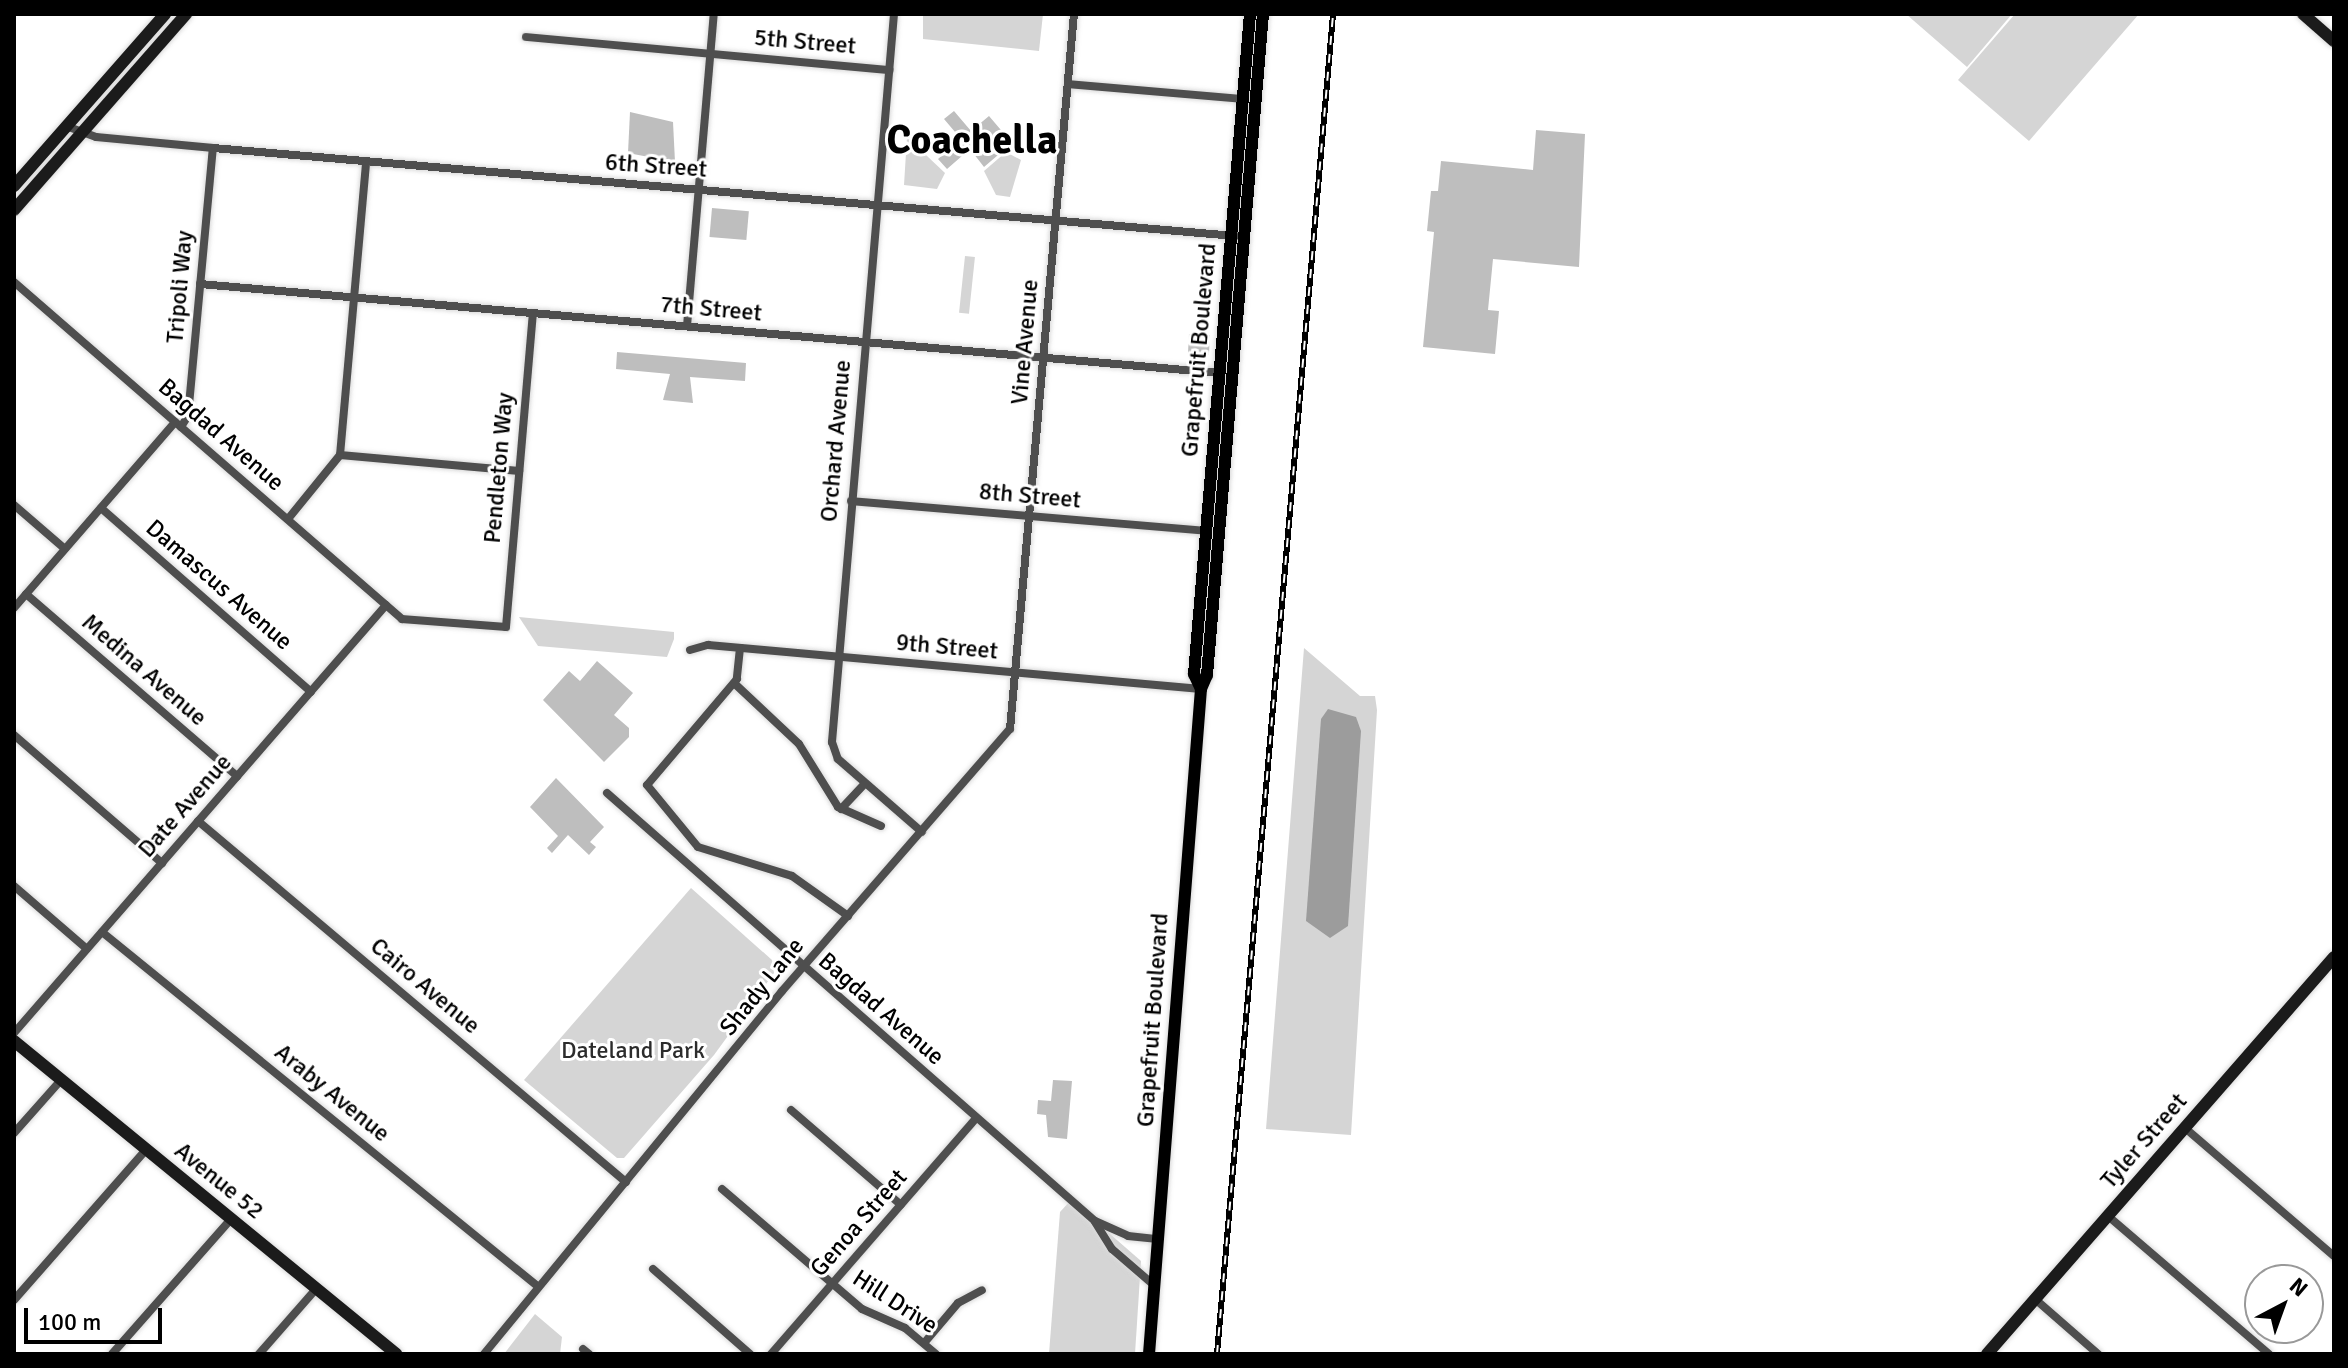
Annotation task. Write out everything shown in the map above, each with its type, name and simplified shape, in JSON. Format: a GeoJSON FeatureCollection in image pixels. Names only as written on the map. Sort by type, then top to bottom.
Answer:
{"type":"FeatureCollection","features":[{"type":"Feature","properties":{"kind":"main road"},"geometry":{"type":"LineString","coordinates":[[14,193],[17,182],[165,14]]}},
{"type":"Feature","properties":{"kind":"main road"},"geometry":{"type":"LineString","coordinates":[[14,210],[186,14]]}},
{"type":"Feature","properties":{"kind":"main road","name":"Grapefruit Boulevard"},"geometry":{"type":"LineString","coordinates":[[1201,689],[1194,674],[1250,14]]}},
{"type":"Feature","properties":{"kind":"main road","name":"Grapefruit Boulevard"},"geometry":{"type":"LineString","coordinates":[[1149,1354],[1201,689],[1208,663],[1263,14]]}},
{"type":"Feature","properties":{"kind":"main road"},"geometry":{"type":"LineString","coordinates":[[2303,14],[2334,41]]}},
{"type":"Feature","properties":{"kind":"main road","name":"Tyler Street"},"geometry":{"type":"LineString","coordinates":[[1987,1354],[2334,957]]}},
{"type":"Feature","properties":{"kind":"main road","name":"Avenue 52"},"geometry":{"type":"LineString","coordinates":[[14,1041],[396,1354]]}},
{"type":"Feature","properties":{"kind":"street"},"geometry":{"type":"LineString","coordinates":[[687,326],[714,14]]}},
{"type":"Feature","properties":{"kind":"street","name":"Orchard Avenue"},"geometry":{"type":"LineString","coordinates":[[894,14],[832,748],[865,783],[922,832]]}},
{"type":"Feature","properties":{"kind":"street","name":"Vine Avenue"},"geometry":{"type":"LineString","coordinates":[[1016,674],[1074,14]]}},
{"type":"Feature","properties":{"kind":"street","name":"5th Street"},"geometry":{"type":"LineString","coordinates":[[526,37],[890,70]]}},
{"type":"Feature","properties":{"kind":"street"},"geometry":{"type":"LineString","coordinates":[[1068,84],[1243,99]]}},
{"type":"Feature","properties":{"kind":"street","name":"6th Street"},"geometry":{"type":"LineString","coordinates":[[66,126],[83,132],[213,148],[1245,238]]}},
{"type":"Feature","properties":{"kind":"street","name":"Tripoli Way"},"geometry":{"type":"LineString","coordinates":[[14,608],[101,508],[188,416],[213,148]]}},
{"type":"Feature","properties":{"kind":"street"},"geometry":{"type":"LineString","coordinates":[[288,519],[340,455],[366,162]]}},
{"type":"Feature","properties":{"kind":"street","name":"Bagdad Avenue"},"geometry":{"type":"LineString","coordinates":[[14,282],[402,619]]}},
{"type":"Feature","properties":{"kind":"street","name":"7th Street"},"geometry":{"type":"LineString","coordinates":[[200,284],[1219,373]]}},
{"type":"Feature","properties":{"kind":"street","name":"Pendleton Way"},"geometry":{"type":"LineString","coordinates":[[402,619],[506,627],[533,313]]}},
{"type":"Feature","properties":{"kind":"street"},"geometry":{"type":"LineString","coordinates":[[340,455],[519,471]]}},
{"type":"Feature","properties":{"kind":"street","name":"8th Street"},"geometry":{"type":"LineString","coordinates":[[851,501],[1206,531]]}},
{"type":"Feature","properties":{"kind":"street"},"geometry":{"type":"LineString","coordinates":[[14,505],[65,549]]}},
{"type":"Feature","properties":{"kind":"street","name":"Damascus Avenue"},"geometry":{"type":"LineString","coordinates":[[101,508],[311,692]]}},
{"type":"Feature","properties":{"kind":"street","name":"Medina Avenue"},"geometry":{"type":"LineString","coordinates":[[26,594],[237,776]]}},
{"type":"Feature","properties":{"kind":"street","name":"Date Avenue"},"geometry":{"type":"LineString","coordinates":[[14,1033],[386,605]]}},
{"type":"Feature","properties":{"kind":"street"},"geometry":{"type":"LineString","coordinates":[[740,648],[734,683],[647,785],[698,847],[792,876],[848,916]]}},
{"type":"Feature","properties":{"kind":"street","name":"9th Street"},"geometry":{"type":"LineString","coordinates":[[690,650],[740,648],[1201,689]]}},
{"type":"Feature","properties":{"kind":"street","name":"Shady Lane"},"geometry":{"type":"LineString","coordinates":[[484,1354],[536,1285],[626,1182],[803,967],[1010,729],[1016,674]]}},
{"type":"Feature","properties":{"kind":"street"},"geometry":{"type":"LineString","coordinates":[[734,683],[799,744],[841,809],[881,826]]}},
{"type":"Feature","properties":{"kind":"street"},"geometry":{"type":"LineString","coordinates":[[14,735],[162,863]]}},
{"type":"Feature","properties":{"kind":"street"},"geometry":{"type":"LineString","coordinates":[[841,809],[865,783]]}},
{"type":"Feature","properties":{"kind":"street","name":"Bagdad Avenue"},"geometry":{"type":"LineString","coordinates":[[607,793],[1095,1221],[1128,1236],[1158,1239]]}},
{"type":"Feature","properties":{"kind":"street","name":"Cairo Avenue"},"geometry":{"type":"LineString","coordinates":[[198,821],[626,1182]]}},
{"type":"Feature","properties":{"kind":"street"},"geometry":{"type":"LineString","coordinates":[[14,886],[87,949]]}},
{"type":"Feature","properties":{"kind":"street","name":"Araby Avenue"},"geometry":{"type":"LineString","coordinates":[[102,932],[536,1285]]}},
{"type":"Feature","properties":{"kind":"street"},"geometry":{"type":"LineString","coordinates":[[14,1133],[61,1080]]}},
{"type":"Feature","properties":{"kind":"street"},"geometry":{"type":"LineString","coordinates":[[791,1110],[901,1205]]}},
{"type":"Feature","properties":{"kind":"street","name":"Genoa Street"},"geometry":{"type":"LineString","coordinates":[[771,1354],[976,1118]]}},
{"type":"Feature","properties":{"kind":"street"},"geometry":{"type":"LineString","coordinates":[[2185,1128],[2334,1256]]}},
{"type":"Feature","properties":{"kind":"street"},"geometry":{"type":"LineString","coordinates":[[14,1300],[146,1150]]}},
{"type":"Feature","properties":{"kind":"street","name":"Hill Drive"},"geometry":{"type":"LineString","coordinates":[[722,1189],[862,1309],[925,1342],[936,1354]]}},
{"type":"Feature","properties":{"kind":"street"},"geometry":{"type":"LineString","coordinates":[[2108,1216],[2269,1354]]}},
{"type":"Feature","properties":{"kind":"street"},"geometry":{"type":"LineString","coordinates":[[112,1354],[231,1219]]}},
{"type":"Feature","properties":{"kind":"street","name":"Bagdad Avenue"},"geometry":{"type":"LineString","coordinates":[[1095,1221],[1112,1249],[1155,1286]]}},
{"type":"Feature","properties":{"kind":"street"},"geometry":{"type":"LineString","coordinates":[[653,1269],[750,1354]]}},
{"type":"Feature","properties":{"kind":"street"},"geometry":{"type":"LineString","coordinates":[[259,1354],[316,1289]]}},
{"type":"Feature","properties":{"kind":"street"},"geometry":{"type":"LineString","coordinates":[[925,1342],[958,1303],[982,1290]]}},
{"type":"Feature","properties":{"kind":"street"},"geometry":{"type":"LineString","coordinates":[[2035,1299],[2098,1354]]}},
{"type":"Feature","properties":{"kind":"green space"},"geometry":{"type":"Polygon","coordinates":[[[923,14],[1043,14],[1039,51],[923,39],[923,14]]]}},
{"type":"Feature","properties":{"kind":"green space"},"geometry":{"type":"Polygon","coordinates":[[[1906,14],[2012,14],[1967,67],[1906,14]]]}},
{"type":"Feature","properties":{"kind":"green space"},"geometry":{"type":"Polygon","coordinates":[[[2015,14],[2139,14],[2029,141],[1958,80],[2015,14]]]}},
{"type":"Feature","properties":{"kind":"green space"},"geometry":{"type":"Polygon","coordinates":[[[907,137],[945,173],[937,189],[904,185],[907,137]]]}},
{"type":"Feature","properties":{"kind":"green space"},"geometry":{"type":"Polygon","coordinates":[[[1006,152],[1021,160],[1010,197],[996,195],[984,171],[1006,152]]]}},
{"type":"Feature","properties":{"kind":"green space"},"geometry":{"type":"Polygon","coordinates":[[[965,256],[975,257],[969,314],[959,313],[965,256]]]}},
{"type":"Feature","properties":{"kind":"green space"},"geometry":{"type":"Polygon","coordinates":[[[519,617],[674,632],[674,639],[667,657],[538,646],[519,617]]]}},
{"type":"Feature","properties":{"kind":"green space"},"geometry":{"type":"Polygon","coordinates":[[[1304,648],[1360,696],[1375,696],[1377,710],[1351,1135],[1266,1129],[1304,648]]]}},
{"type":"Feature","properties":{"kind":"green space","name":"Dateland Park"},"geometry":{"type":"Polygon","coordinates":[[[691,888],[772,960],[774,973],[714,1055],[624,1158],[617,1158],[524,1080],[691,888]]]}},
{"type":"Feature","properties":{"kind":"green space"},"geometry":{"type":"Polygon","coordinates":[[[1071,1200],[1141,1261],[1135,1354],[1049,1354],[1060,1212],[1071,1200]]]}},
{"type":"Feature","properties":{"kind":"green space"},"geometry":{"type":"Polygon","coordinates":[[[535,1314],[562,1337],[560,1354],[504,1354],[535,1314]]]}},
{"type":"Feature","properties":{"kind":"shaded area"},"geometry":{"type":"Polygon","coordinates":[[[1328,709],[1356,717],[1361,731],[1348,926],[1330,938],[1306,921],[1321,719],[1328,709]]]}},
{"type":"Feature","properties":{"kind":"building"},"geometry":{"type":"Polygon","coordinates":[[[954,111],[971,131],[989,116],[1012,143],[984,167],[970,149],[947,169],[938,159],[961,139],[944,119],[954,111]]]}},
{"type":"Feature","properties":{"kind":"building"},"geometry":{"type":"Polygon","coordinates":[[[630,112],[673,122],[675,162],[628,153],[630,112]]]}},
{"type":"Feature","properties":{"kind":"building"},"geometry":{"type":"Polygon","coordinates":[[[1536,130],[1585,134],[1579,267],[1493,259],[1488,310],[1499,311],[1495,354],[1423,347],[1434,232],[1427,231],[1431,191],[1438,191],[1441,161],[1533,170],[1536,130]]]}},
{"type":"Feature","properties":{"kind":"building"},"geometry":{"type":"Polygon","coordinates":[[[712,208],[749,211],[746,240],[709,237],[712,208]]]}},
{"type":"Feature","properties":{"kind":"building"},"geometry":{"type":"Polygon","coordinates":[[[1189,334],[1210,335],[1209,355],[1188,354],[1189,334]]]}},
{"type":"Feature","properties":{"kind":"building"},"geometry":{"type":"Polygon","coordinates":[[[617,352],[746,363],[745,381],[690,377],[693,403],[663,400],[670,374],[616,369],[617,352]]]}},
{"type":"Feature","properties":{"kind":"building"},"geometry":{"type":"Polygon","coordinates":[[[597,661],[633,693],[614,715],[629,728],[629,737],[604,762],[543,700],[569,671],[580,681],[597,661]]]}},
{"type":"Feature","properties":{"kind":"building"},"geometry":{"type":"Polygon","coordinates":[[[556,778],[604,827],[590,842],[596,847],[589,855],[568,835],[552,853],[547,848],[558,836],[530,807],[556,778]]]}},
{"type":"Feature","properties":{"kind":"building"},"geometry":{"type":"Polygon","coordinates":[[[1053,1080],[1072,1081],[1067,1139],[1048,1137],[1046,1115],[1037,1114],[1038,1100],[1051,1101],[1053,1080]]]}},
{"type":"Feature","properties":{"kind":"railway"},"geometry":{"type":"LineString","coordinates":[[1217,1354],[1333,14]]}},
{"type":"Feature","properties":{"kind":"district","name":"Coachella"},"geometry":{"type":"Point","coordinates":[972,140]}}]}
